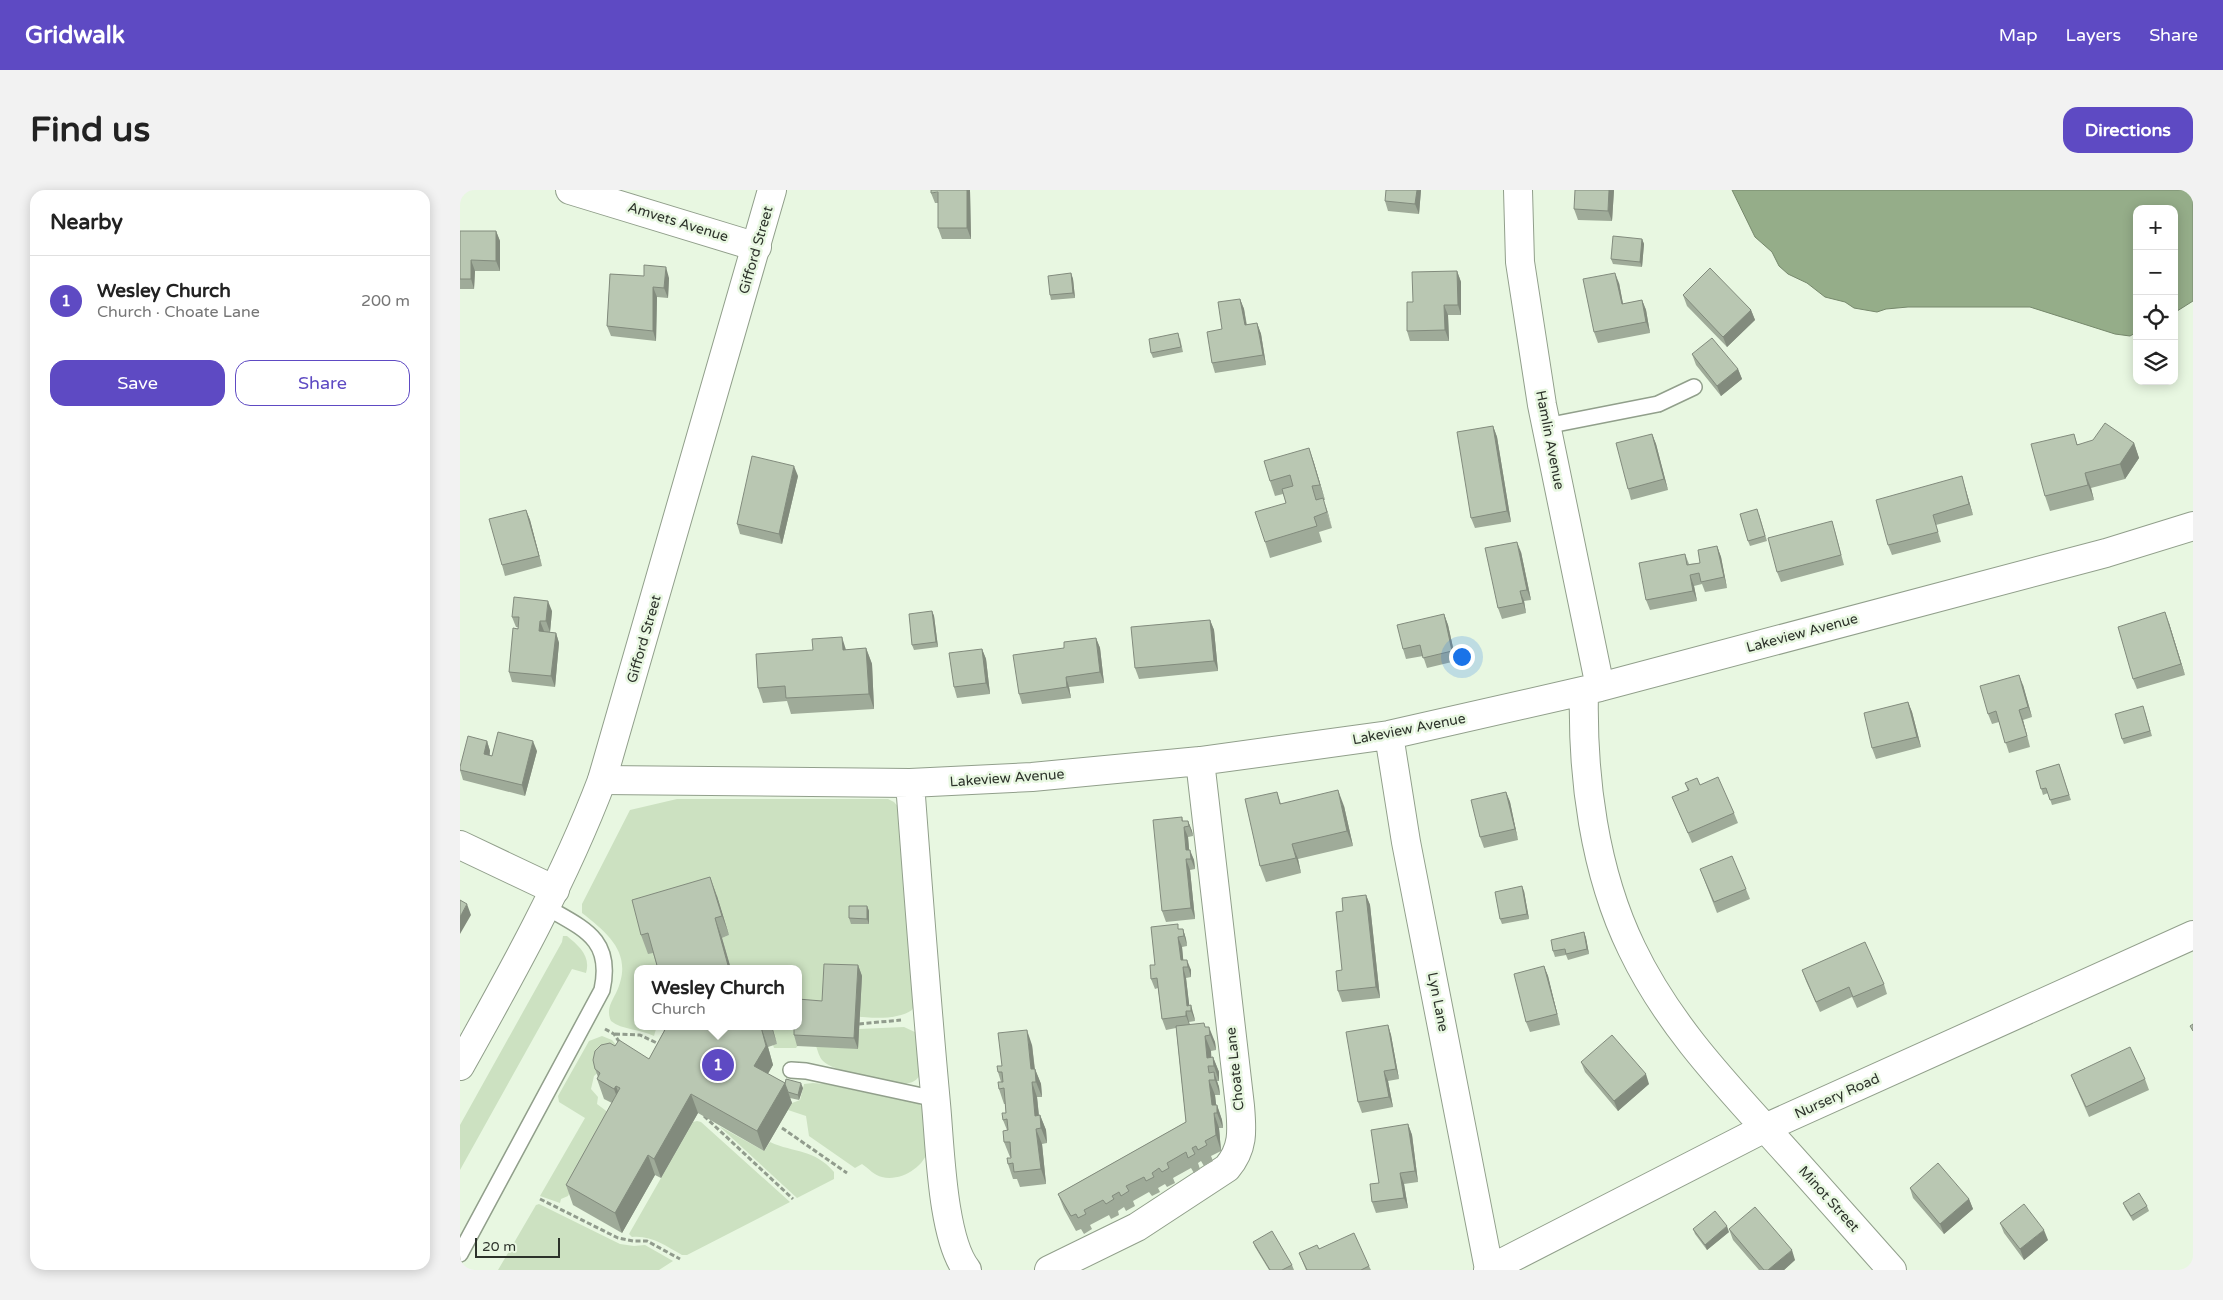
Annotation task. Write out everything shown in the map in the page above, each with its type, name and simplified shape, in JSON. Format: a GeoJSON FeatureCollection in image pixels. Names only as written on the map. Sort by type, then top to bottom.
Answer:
{"type":"FeatureCollection","features":[{"type":"Feature","properties":{"kind":"street","name":"Amvets Avenue"},"geometry":{"type":"LineString","coordinates":[[570,190],[757,247]]}},
{"type":"Feature","properties":{"kind":"street","name":"Gifford Street"},"geometry":{"type":"LineString","coordinates":[[460,1066],[550,899],[602,780],[772,190]]}},
{"type":"Feature","properties":{"kind":"street","name":"Hamlin Avenue"},"geometry":{"type":"LineString","coordinates":[[1518,190],[1520,262],[1546,426],[1592,689],[1586,752],[1594,820],[1605,873],[1622,927],[1643,971],[1676,1024],[1706,1063],[1765,1128]]}},
{"type":"Feature","properties":{"kind":"street","name":"Lakeview Avenue"},"geometry":{"type":"LineString","coordinates":[[602,780],[910,783],[1054,775],[1200,761],[1389,735],[1592,689],[2106,553],[2193,526]]}},
{"type":"Feature","properties":{"kind":"street","name":"Lyn Lane"},"geometry":{"type":"LineString","coordinates":[[1389,735],[1406,842],[1488,1270]]}},
{"type":"Feature","properties":{"kind":"street","name":"Choate Lane"},"geometry":{"type":"LineString","coordinates":[[1048,1270],[1136,1227],[1227,1168],[1236,1157],[1241,1143],[1240,1106],[1200,761]]}},
{"type":"Feature","properties":{"kind":"street"},"geometry":{"type":"LineString","coordinates":[[910,783],[928,1018],[950,1229],[958,1253],[968,1270]]}},
{"type":"Feature","properties":{"kind":"street"},"geometry":{"type":"LineString","coordinates":[[460,845],[550,899]]}},
{"type":"Feature","properties":{"kind":"street","name":"Nursery Road"},"geometry":{"type":"LineString","coordinates":[[1488,1270],[1765,1128],[2193,936]]}},
{"type":"Feature","properties":{"kind":"street","name":"Minot Street"},"geometry":{"type":"LineString","coordinates":[[1765,1128],[1892,1270]]}},
{"type":"Feature","properties":{"kind":"lane"},"geometry":{"type":"LineString","coordinates":[[1546,426],[1658,404],[1694,387]]}},
{"type":"Feature","properties":{"kind":"lane"},"geometry":{"type":"LineString","coordinates":[[460,1254],[602,990],[606,971],[603,956],[596,942],[550,899]]}},
{"type":"Feature","properties":{"kind":"lane"},"geometry":{"type":"LineString","coordinates":[[791,1070],[806,1071],[936,1099]]}},
{"type":"Feature","properties":{"kind":"path"},"geometry":{"type":"LineString","coordinates":[[586,1018],[614,1034],[623,1048]]}},
{"type":"Feature","properties":{"kind":"path"},"geometry":{"type":"LineString","coordinates":[[859,1024],[928,1018]]}},
{"type":"Feature","properties":{"kind":"path"},"geometry":{"type":"LineString","coordinates":[[614,1034],[640,1035],[664,1048]]}},
{"type":"Feature","properties":{"kind":"path"},"geometry":{"type":"LineString","coordinates":[[704,1116],[793,1199]]}},
{"type":"Feature","properties":{"kind":"path"},"geometry":{"type":"LineString","coordinates":[[782,1128],[847,1173]]}},
{"type":"Feature","properties":{"kind":"path"},"geometry":{"type":"LineString","coordinates":[[540,1199],[618,1238],[633,1242],[647,1241],[680,1260]]}},
{"type":"Feature","properties":{"kind":"shaded area"},"geometry":{"type":"Polygon","coordinates":[[[1732,190],[2193,190],[2193,301],[2178,310],[2178,205],[2133,205],[2133,334],[2130,336],[2115,334],[2030,307],[1908,307],[1886,309],[1877,312],[1854,308],[1845,302],[1825,297],[1807,283],[1788,274],[1779,266],[1772,252],[1755,237],[1732,190]]]}},
{"type":"Feature","properties":{"kind":"shaded area"},"geometry":{"type":"Polygon","coordinates":[[[677,799],[888,799],[894,802],[900,809],[914,1006],[912,1010],[893,1017],[882,1018],[858,1017],[826,1011],[796,1048],[774,1048],[773,1045],[777,1044],[773,1030],[802,1030],[802,965],[730,965],[722,938],[729,935],[655,953],[658,965],[634,965],[634,1030],[615,1024],[611,1021],[609,1013],[621,980],[621,957],[610,938],[582,913],[582,904],[630,810],[677,799]]]}},
{"type":"Feature","properties":{"kind":"shaded area"},"geometry":{"type":"Polygon","coordinates":[[[563,936],[567,936],[583,952],[587,961],[586,973],[572,969],[460,1170],[460,1125],[562,942],[563,936]]]}},
{"type":"Feature","properties":{"kind":"shaded area"},"geometry":{"type":"Polygon","coordinates":[[[904,1027],[917,1033],[921,1072],[914,1081],[909,1083],[885,1081],[837,1069],[823,1061],[816,1046],[859,1029],[904,1027]]]}},
{"type":"Feature","properties":{"kind":"shaded area"},"geometry":{"type":"Polygon","coordinates":[[[635,1030],[656,1030],[654,1036],[635,1030]]]}},
{"type":"Feature","properties":{"kind":"shaded area"},"geometry":{"type":"Polygon","coordinates":[[[602,1036],[612,1040],[622,1052],[594,1076],[591,1089],[598,1097],[597,1104],[609,1113],[568,1196],[561,1199],[560,1203],[540,1196],[585,1118],[559,1102],[558,1096],[589,1041],[602,1036]]]}},
{"type":"Feature","properties":{"kind":"shaded area"},"geometry":{"type":"Polygon","coordinates":[[[813,1083],[919,1104],[925,1109],[929,1139],[926,1156],[922,1162],[911,1172],[904,1175],[889,1178],[882,1177],[874,1174],[862,1164],[855,1168],[809,1136],[806,1116],[788,1110],[792,1103],[800,1100],[804,1084],[813,1083]]]}},
{"type":"Feature","properties":{"kind":"shaded area"},"geometry":{"type":"Polygon","coordinates":[[[693,1122],[701,1122],[790,1202],[687,1255],[682,1255],[658,1242],[646,1238],[632,1237],[629,1234],[693,1122]]]}},
{"type":"Feature","properties":{"kind":"shaded area"},"geometry":{"type":"Polygon","coordinates":[[[719,1126],[764,1151],[770,1142],[812,1155],[834,1172],[834,1179],[797,1198],[719,1126]]]}},
{"type":"Feature","properties":{"kind":"shaded area"},"geometry":{"type":"Polygon","coordinates":[[[539,1204],[620,1244],[645,1245],[673,1261],[659,1270],[498,1270],[536,1205],[539,1204]]]}},
{"type":"Feature","properties":{"kind":"building"},"geometry":{"type":"Polygon","coordinates":[[[931,190],[967,190],[967,228],[938,228],[938,192],[931,193],[931,190]]]}},
{"type":"Feature","properties":{"kind":"building"},"geometry":{"type":"Polygon","coordinates":[[[1386,190],[1417,190],[1415,204],[1385,201],[1386,190]]]}},
{"type":"Feature","properties":{"kind":"building"},"geometry":{"type":"Polygon","coordinates":[[[1575,190],[1609,190],[1608,211],[1574,209],[1575,190]]]}},
{"type":"Feature","properties":{"kind":"building"},"geometry":{"type":"Polygon","coordinates":[[[460,231],[496,231],[496,261],[471,260],[471,279],[460,279],[460,231]]]}},
{"type":"Feature","properties":{"kind":"building"},"geometry":{"type":"Polygon","coordinates":[[[1613,236],[1642,239],[1640,262],[1611,259],[1613,236]]]}},
{"type":"Feature","properties":{"kind":"building"},"geometry":{"type":"Polygon","coordinates":[[[644,265],[666,267],[664,288],[653,287],[653,331],[607,326],[610,274],[644,276],[644,265]]]}},
{"type":"Feature","properties":{"kind":"building"},"geometry":{"type":"Polygon","coordinates":[[[1710,268],[1751,310],[1723,337],[1683,295],[1710,268]]]}},
{"type":"Feature","properties":{"kind":"building"},"geometry":{"type":"Polygon","coordinates":[[[1457,271],[1458,305],[1444,305],[1445,330],[1407,331],[1407,302],[1413,302],[1412,272],[1457,271]]]}},
{"type":"Feature","properties":{"kind":"building"},"geometry":{"type":"Polygon","coordinates":[[[1071,273],[1073,293],[1050,295],[1048,276],[1071,273]]]}},
{"type":"Feature","properties":{"kind":"building"},"geometry":{"type":"Polygon","coordinates":[[[1615,273],[1622,304],[1642,300],[1646,322],[1594,332],[1583,279],[1615,273]]]}},
{"type":"Feature","properties":{"kind":"building"},"geometry":{"type":"Polygon","coordinates":[[[1240,299],[1245,325],[1257,323],[1263,355],[1212,363],[1207,332],[1222,329],[1218,302],[1240,299]]]}},
{"type":"Feature","properties":{"kind":"building"},"geometry":{"type":"Polygon","coordinates":[[[1178,333],[1181,347],[1151,353],[1149,339],[1178,333]]]}},
{"type":"Feature","properties":{"kind":"building"},"geometry":{"type":"Polygon","coordinates":[[[1712,338],[1738,369],[1717,386],[1692,354],[1712,338]]]}},
{"type":"Feature","properties":{"kind":"building"},"geometry":{"type":"Polygon","coordinates":[[[2105,423],[2134,443],[2120,464],[2085,473],[2088,485],[2045,496],[2031,444],[2074,434],[2077,445],[2093,440],[2105,423]]]}},
{"type":"Feature","properties":{"kind":"building"},"geometry":{"type":"Polygon","coordinates":[[[1493,426],[1507,511],[1471,518],[1457,432],[1493,426]]]}},
{"type":"Feature","properties":{"kind":"building"},"geometry":{"type":"Polygon","coordinates":[[[1652,434],[1664,479],[1628,489],[1616,443],[1652,434]]]}},
{"type":"Feature","properties":{"kind":"building"},"geometry":{"type":"Polygon","coordinates":[[[1309,448],[1320,485],[1312,486],[1316,500],[1323,498],[1327,512],[1314,517],[1317,526],[1265,542],[1255,512],[1286,503],[1282,489],[1293,486],[1290,475],[1270,481],[1264,461],[1309,448]]]}},
{"type":"Feature","properties":{"kind":"building"},"geometry":{"type":"Polygon","coordinates":[[[752,456],[794,466],[779,534],[737,524],[752,456]]]}},
{"type":"Feature","properties":{"kind":"building"},"geometry":{"type":"Polygon","coordinates":[[[1962,476],[1969,504],[1933,515],[1938,532],[1888,545],[1876,500],[1962,476]]]}},
{"type":"Feature","properties":{"kind":"building"},"geometry":{"type":"Polygon","coordinates":[[[1757,509],[1765,536],[1748,541],[1740,514],[1757,509]]]}},
{"type":"Feature","properties":{"kind":"building"},"geometry":{"type":"Polygon","coordinates":[[[526,510],[539,556],[502,565],[489,519],[526,510]]]}},
{"type":"Feature","properties":{"kind":"building"},"geometry":{"type":"Polygon","coordinates":[[[1832,521],[1841,555],[1777,572],[1768,538],[1832,521]]]}},
{"type":"Feature","properties":{"kind":"building"},"geometry":{"type":"Polygon","coordinates":[[[1517,542],[1527,590],[1520,591],[1523,603],[1498,608],[1485,548],[1517,542]]]}},
{"type":"Feature","properties":{"kind":"building"},"geometry":{"type":"Polygon","coordinates":[[[1717,546],[1724,577],[1701,582],[1699,573],[1690,575],[1693,591],[1646,600],[1639,563],[1685,554],[1687,565],[1700,563],[1698,550],[1717,546]]]}},
{"type":"Feature","properties":{"kind":"building"},"geometry":{"type":"Polygon","coordinates":[[[514,597],[548,601],[546,621],[540,621],[539,631],[556,633],[551,676],[509,672],[513,628],[518,629],[519,617],[512,617],[514,597]]]}},
{"type":"Feature","properties":{"kind":"building"},"geometry":{"type":"Polygon","coordinates":[[[932,611],[936,642],[912,645],[909,614],[932,611]]]}},
{"type":"Feature","properties":{"kind":"building"},"geometry":{"type":"Polygon","coordinates":[[[2165,612],[2181,664],[2133,679],[2118,627],[2165,612]]]}},
{"type":"Feature","properties":{"kind":"building"},"geometry":{"type":"Polygon","coordinates":[[[1444,614],[1452,651],[1423,658],[1420,645],[1403,649],[1397,625],[1444,614]]]}},
{"type":"Feature","properties":{"kind":"building"},"geometry":{"type":"Polygon","coordinates":[[[1210,620],[1214,661],[1135,668],[1131,627],[1210,620]]]}},
{"type":"Feature","properties":{"kind":"building"},"geometry":{"type":"Polygon","coordinates":[[[842,637],[843,650],[866,648],[869,694],[786,698],[785,686],[758,688],[756,654],[813,650],[812,639],[842,637]]]}},
{"type":"Feature","properties":{"kind":"building"},"geometry":{"type":"Polygon","coordinates":[[[1096,638],[1100,672],[1066,677],[1067,687],[1019,694],[1013,655],[1064,648],[1064,642],[1096,638]]]}},
{"type":"Feature","properties":{"kind":"building"},"geometry":{"type":"Polygon","coordinates":[[[982,649],[986,683],[954,687],[949,653],[982,649]]]}},
{"type":"Feature","properties":{"kind":"building"},"geometry":{"type":"Polygon","coordinates":[[[2019,675],[2028,707],[2019,710],[2027,736],[2005,743],[1996,711],[1988,714],[1980,686],[2019,675]]]}},
{"type":"Feature","properties":{"kind":"building"},"geometry":{"type":"Polygon","coordinates":[[[1908,702],[1917,737],[1872,748],[1864,713],[1908,702]]]}},
{"type":"Feature","properties":{"kind":"building"},"geometry":{"type":"Polygon","coordinates":[[[2143,706],[2150,731],[2122,739],[2115,714],[2143,706]]]}},
{"type":"Feature","properties":{"kind":"building"},"geometry":{"type":"Polygon","coordinates":[[[498,732],[533,741],[522,785],[460,770],[468,736],[487,741],[484,754],[492,756],[498,732]]]}},
{"type":"Feature","properties":{"kind":"building"},"geometry":{"type":"Polygon","coordinates":[[[2059,764],[2069,795],[2050,800],[2046,788],[2041,789],[2036,771],[2059,764]]]}},
{"type":"Feature","properties":{"kind":"building"},"geometry":{"type":"Polygon","coordinates":[[[1718,777],[1734,813],[1688,833],[1672,797],[1689,790],[1685,783],[1697,778],[1700,785],[1718,777]]]}},
{"type":"Feature","properties":{"kind":"building"},"geometry":{"type":"Polygon","coordinates":[[[1338,790],[1347,831],[1292,844],[1296,858],[1260,866],[1245,799],[1277,792],[1280,804],[1338,790]]]}},
{"type":"Feature","properties":{"kind":"building"},"geometry":{"type":"Polygon","coordinates":[[[1506,792],[1515,829],[1480,837],[1471,800],[1506,792]]]}},
{"type":"Feature","properties":{"kind":"building"},"geometry":{"type":"Polygon","coordinates":[[[1182,817],[1182,821],[1188,821],[1189,826],[1184,827],[1186,850],[1190,850],[1191,859],[1186,859],[1191,908],[1162,911],[1153,820],[1182,817]]]}},
{"type":"Feature","properties":{"kind":"building"},"geometry":{"type":"Polygon","coordinates":[[[1732,856],[1746,889],[1714,902],[1700,869],[1732,856]]]}},
{"type":"Feature","properties":{"kind":"building"},"geometry":{"type":"Polygon","coordinates":[[[710,877],[722,916],[715,918],[728,965],[657,965],[648,933],[641,935],[632,900],[710,877]]]}},
{"type":"Feature","properties":{"kind":"building"},"geometry":{"type":"Polygon","coordinates":[[[1522,886],[1527,914],[1500,919],[1495,892],[1522,886]]]}},
{"type":"Feature","properties":{"kind":"building"},"geometry":{"type":"Polygon","coordinates":[[[1366,895],[1376,987],[1338,991],[1336,971],[1342,970],[1336,912],[1343,911],[1342,898],[1366,895]]]}},
{"type":"Feature","properties":{"kind":"building"},"geometry":{"type":"Polygon","coordinates":[[[460,900],[467,904],[460,917],[460,900]]]}},
{"type":"Feature","properties":{"kind":"building"},"geometry":{"type":"Polygon","coordinates":[[[849,906],[867,906],[867,919],[849,918],[849,906]]]}},
{"type":"Feature","properties":{"kind":"building"},"geometry":{"type":"Polygon","coordinates":[[[1178,924],[1178,929],[1183,929],[1184,936],[1178,937],[1181,960],[1187,960],[1188,967],[1183,967],[1187,1006],[1191,1005],[1191,1011],[1186,1011],[1186,1016],[1162,1019],[1157,978],[1151,979],[1150,965],[1155,965],[1151,927],[1178,924]]]}},
{"type":"Feature","properties":{"kind":"building"},"geometry":{"type":"Polygon","coordinates":[[[1584,932],[1587,949],[1566,954],[1565,949],[1553,951],[1551,940],[1584,932]]]}},
{"type":"Feature","properties":{"kind":"building"},"geometry":{"type":"Polygon","coordinates":[[[1865,942],[1884,984],[1853,997],[1849,987],[1816,1002],[1802,970],[1865,942]]]}},
{"type":"Feature","properties":{"kind":"building"},"geometry":{"type":"Polygon","coordinates":[[[824,964],[858,965],[854,1038],[794,1035],[794,1030],[802,1030],[802,999],[822,1001],[824,964]]]}},
{"type":"Feature","properties":{"kind":"building"},"geometry":{"type":"Polygon","coordinates":[[[1544,966],[1557,1014],[1526,1022],[1514,974],[1544,966]]]}},
{"type":"Feature","properties":{"kind":"building"},"geometry":{"type":"Polygon","coordinates":[[[1204,1023],[1205,1027],[1209,1027],[1210,1035],[1205,1036],[1207,1058],[1213,1057],[1214,1066],[1208,1066],[1209,1073],[1214,1072],[1215,1080],[1209,1080],[1212,1105],[1217,1105],[1217,1113],[1214,1113],[1216,1135],[1205,1141],[1207,1145],[1198,1150],[1196,1146],[1192,1148],[1195,1154],[1188,1158],[1186,1152],[1167,1163],[1169,1168],[1162,1172],[1159,1168],[1152,1173],[1154,1177],[1146,1181],[1144,1177],[1126,1186],[1129,1191],[1121,1196],[1119,1192],[1112,1196],[1114,1199],[1106,1204],[1103,1200],[1084,1210],[1086,1214],[1078,1218],[1076,1214],[1071,1216],[1058,1194],[1186,1122],[1176,1026],[1204,1023]]]}},
{"type":"Feature","properties":{"kind":"building"},"geometry":{"type":"Polygon","coordinates":[[[1388,1025],[1396,1069],[1384,1071],[1389,1097],[1358,1102],[1346,1032],[1388,1025]]]}},
{"type":"Feature","properties":{"kind":"building"},"geometry":{"type":"Polygon","coordinates":[[[665,1030],[762,1030],[766,1046],[754,1066],[785,1083],[757,1131],[691,1094],[654,1159],[648,1155],[615,1213],[566,1185],[620,1088],[616,1086],[614,1089],[597,1079],[600,1073],[595,1069],[593,1060],[595,1051],[601,1045],[610,1043],[615,1046],[619,1040],[649,1059],[665,1030]]]}},
{"type":"Feature","properties":{"kind":"building"},"geometry":{"type":"Polygon","coordinates":[[[1027,1030],[1031,1069],[1035,1069],[1036,1082],[1032,1082],[1035,1116],[1040,1115],[1041,1128],[1036,1129],[1041,1169],[1014,1172],[1013,1163],[1008,1164],[1007,1158],[1011,1158],[1010,1142],[1004,1142],[1003,1131],[1008,1130],[1007,1119],[1003,1120],[1002,1113],[1006,1113],[1004,1088],[999,1089],[998,1082],[1003,1082],[1002,1072],[998,1072],[997,1066],[1002,1066],[998,1033],[1027,1030]]]}},
{"type":"Feature","properties":{"kind":"building"},"geometry":{"type":"Polygon","coordinates":[[[1612,1035],[1646,1074],[1614,1101],[1581,1062],[1612,1035]]]}},
{"type":"Feature","properties":{"kind":"building"},"geometry":{"type":"Polygon","coordinates":[[[2130,1047],[2145,1079],[2086,1107],[2071,1075],[2130,1047]]]}},
{"type":"Feature","properties":{"kind":"building"},"geometry":{"type":"Polygon","coordinates":[[[786,1079],[801,1083],[798,1095],[788,1092],[785,1084],[786,1079]]]}},
{"type":"Feature","properties":{"kind":"building"},"geometry":{"type":"Polygon","coordinates":[[[1408,1124],[1415,1171],[1400,1173],[1404,1198],[1372,1202],[1370,1184],[1379,1183],[1371,1130],[1408,1124]]]}},
{"type":"Feature","properties":{"kind":"building"},"geometry":{"type":"Polygon","coordinates":[[[1938,1163],[1969,1199],[1940,1224],[1910,1188],[1938,1163]]]}},
{"type":"Feature","properties":{"kind":"building"},"geometry":{"type":"Polygon","coordinates":[[[2139,1193],[2147,1206],[2131,1216],[2123,1203],[2139,1193]]]}},
{"type":"Feature","properties":{"kind":"building"},"geometry":{"type":"Polygon","coordinates":[[[2024,1204],[2044,1230],[2020,1249],[2000,1223],[2024,1204]]]}},
{"type":"Feature","properties":{"kind":"building"},"geometry":{"type":"Polygon","coordinates":[[[1755,1207],[1792,1250],[1768,1270],[1764,1270],[1729,1229],[1755,1207]]]}},
{"type":"Feature","properties":{"kind":"building"},"geometry":{"type":"Polygon","coordinates":[[[1715,1211],[1727,1226],[1705,1245],[1693,1229],[1715,1211]]]}},
{"type":"Feature","properties":{"kind":"building"},"geometry":{"type":"Polygon","coordinates":[[[1272,1231],[1292,1265],[1282,1270],[1270,1270],[1253,1242],[1272,1231]]]}},
{"type":"Feature","properties":{"kind":"building"},"geometry":{"type":"Polygon","coordinates":[[[1354,1233],[1369,1266],[1361,1270],[1307,1270],[1299,1253],[1317,1245],[1319,1249],[1354,1233]]]}},
{"type":"Feature","properties":{"kind":"place","name":"Wesley Church"},"geometry":{"type":"Point","coordinates":[718,1065]}}]}
